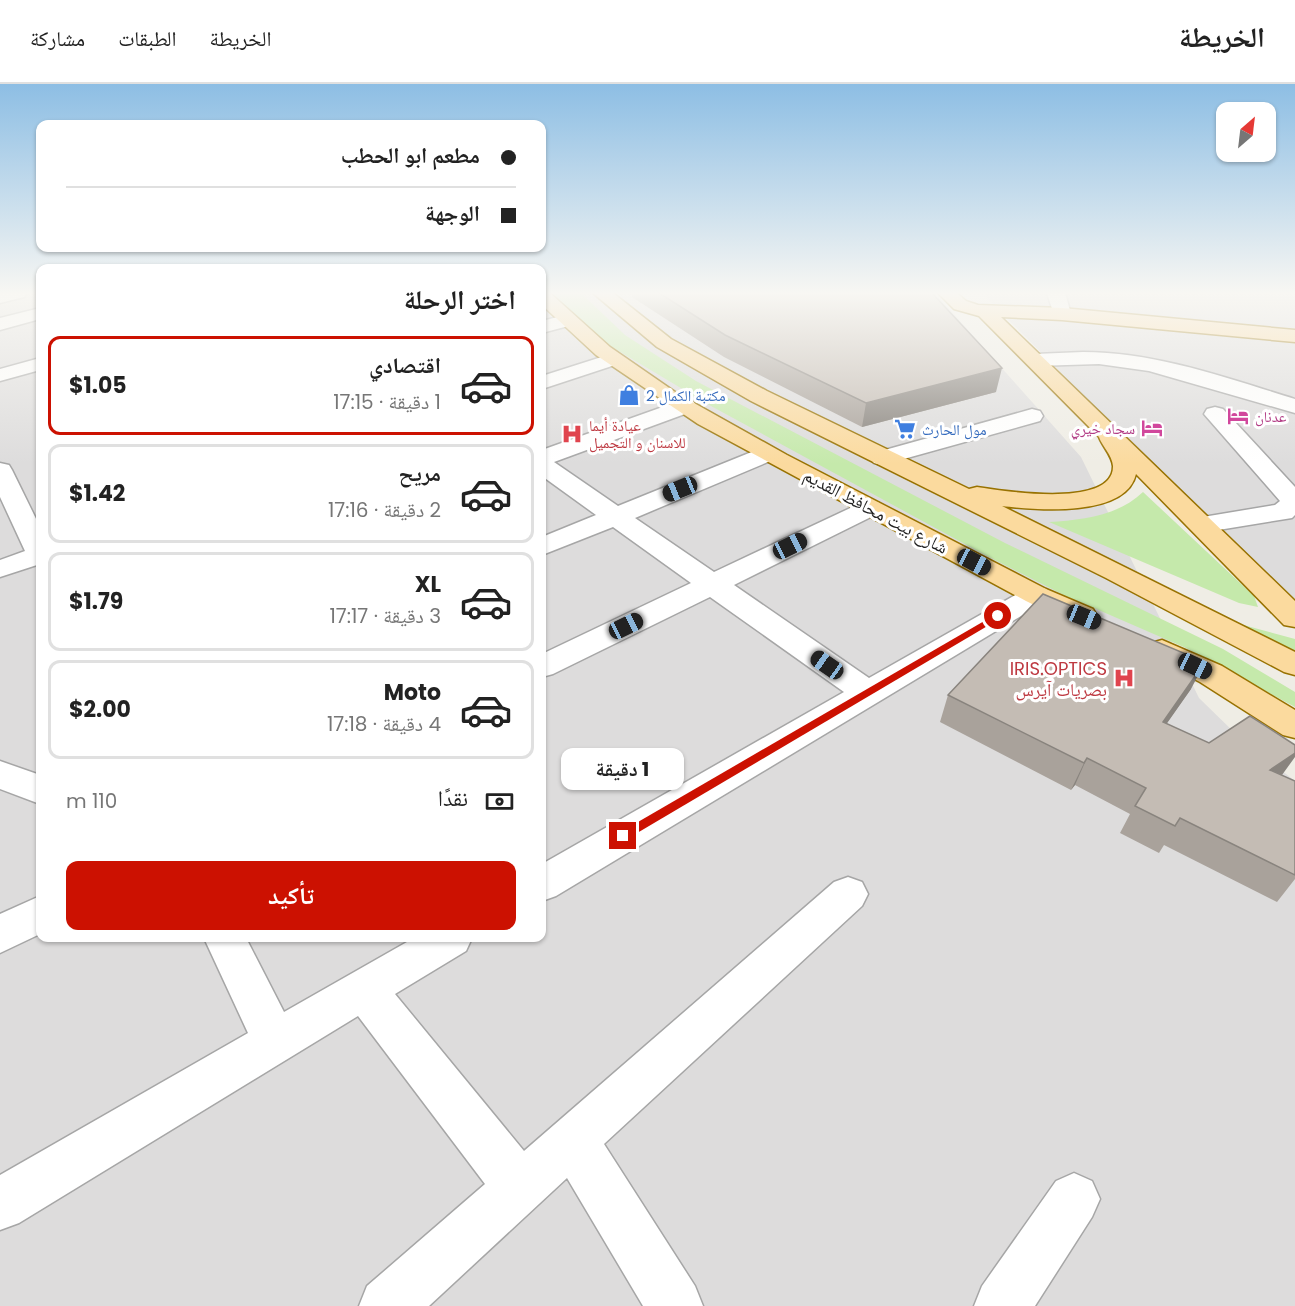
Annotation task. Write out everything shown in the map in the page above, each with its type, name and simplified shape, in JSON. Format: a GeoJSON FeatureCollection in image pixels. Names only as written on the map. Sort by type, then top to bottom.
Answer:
{"type":"FeatureCollection","features":[{"type":"Feature","properties":{"kind":"main road","name":"شارع بيت محافظ القديم"},"geometry":{"type":"LineString","coordinates":[[595,350],[767,454],[1036,595],[1102,624]]}},
{"type":"Feature","properties":{"kind":"main road"},"geometry":{"type":"LineString","coordinates":[[677,350],[759,396],[1116,572],[1295,664]]}},
{"type":"Feature","properties":{"kind":"main road"},"geometry":{"type":"LineString","coordinates":[[1026,350],[1295,618]]}},
{"type":"Feature","properties":{"kind":"main road"},"geometry":{"type":"LineString","coordinates":[[932,483],[970,494],[1034,502],[1059,503],[1095,497],[1119,484],[1124,476],[1125,465],[1104,429]]}},
{"type":"Feature","properties":{"kind":"main road"},"geometry":{"type":"LineString","coordinates":[[1182,506],[1295,584]]}},
{"type":"Feature","properties":{"kind":"main road"},"geometry":{"type":"LineString","coordinates":[[1116,572],[1213,608],[1295,627]]}},
{"type":"Feature","properties":{"kind":"main road"},"geometry":{"type":"LineString","coordinates":[[1139,640],[1211,674],[1295,726]]}},
{"type":"Feature","properties":{"kind":"street"},"geometry":{"type":"LineString","coordinates":[[1035,360],[1098,358],[1138,364],[1177,372],[1295,406]]}},
{"type":"Feature","properties":{"kind":"street"},"geometry":{"type":"LineString","coordinates":[[546,382],[611,360]]}},
{"type":"Feature","properties":{"kind":"street"},"geometry":{"type":"LineString","coordinates":[[0,375],[36,365]]}},
{"type":"Feature","properties":{"kind":"street"},"geometry":{"type":"LineString","coordinates":[[546,457],[685,406]]}},
{"type":"Feature","properties":{"kind":"street"},"geometry":{"type":"LineString","coordinates":[[1206,524],[1283,512],[1293,503],[1292,498],[1215,414]]}},
{"type":"Feature","properties":{"kind":"street"},"geometry":{"type":"LineString","coordinates":[[882,458],[1032,416]]}},
{"type":"Feature","properties":{"kind":"street"},"geometry":{"type":"LineString","coordinates":[[546,545],[767,454]]}},
{"type":"Feature","properties":{"kind":"street"},"geometry":{"type":"LineString","coordinates":[[546,468],[866,692]]}},
{"type":"Feature","properties":{"kind":"street"},"geometry":{"type":"LineString","coordinates":[[0,470],[36,546]]}},
{"type":"Feature","properties":{"kind":"street"},"geometry":{"type":"LineString","coordinates":[[546,665],[870,508]]}},
{"type":"Feature","properties":{"kind":"street"},"geometry":{"type":"LineString","coordinates":[[0,569],[36,556]]}},
{"type":"Feature","properties":{"kind":"street"},"geometry":{"type":"LineString","coordinates":[[546,882],[866,692],[1036,595]]}},
{"type":"Feature","properties":{"kind":"street"},"geometry":{"type":"LineString","coordinates":[[0,774],[36,788]]}},
{"type":"Feature","properties":{"kind":"street"},"geometry":{"type":"LineString","coordinates":[[387,1306],[848,894]]}},
{"type":"Feature","properties":{"kind":"street"},"geometry":{"type":"LineString","coordinates":[[0,934],[36,916]]}},
{"type":"Feature","properties":{"kind":"street"},"geometry":{"type":"LineString","coordinates":[[227,942],[275,1041]]}},
{"type":"Feature","properties":{"kind":"street"},"geometry":{"type":"LineString","coordinates":[[0,1204],[444,942]]}},
{"type":"Feature","properties":{"kind":"street"},"geometry":{"type":"LineString","coordinates":[[364,989],[520,1187]]}},
{"type":"Feature","properties":{"kind":"street"},"geometry":{"type":"LineString","coordinates":[[573,1140],[675,1306]]}},
{"type":"Feature","properties":{"kind":"street"},"geometry":{"type":"LineString","coordinates":[[1002,1306],[1074,1199]]}},
{"type":"Feature","properties":{"kind":"shaded area"},"geometry":{"type":"Polygon","coordinates":[[[0,350],[36,350],[36,942],[546,942],[546,350],[986,350],[1081,457],[1199,698],[1239,737],[1295,781],[1295,1306],[0,1306],[0,350]]]}},
{"type":"Feature","properties":{"kind":"shaded area"},"geometry":{"type":"Polygon","coordinates":[[[1038,350],[1295,350],[1295,609],[1038,350]]]}},
{"type":"Feature","properties":{"kind":"green space"},"geometry":{"type":"Polygon","coordinates":[[[617,350],[648,350],[696,381],[1005,543],[1223,649],[1295,692],[1295,707],[1186,648],[1064,595],[985,555],[711,406],[617,350]]]}},
{"type":"Feature","properties":{"kind":"green space"},"geometry":{"type":"Polygon","coordinates":[[[1143,492],[1254,596],[1258,607],[1239,603],[1049,522],[1087,518],[1111,512],[1143,492]]]}},
{"type":"Feature","properties":{"kind":"green space"},"geometry":{"type":"Polygon","coordinates":[[[1214,617],[1295,639],[1295,656],[1214,617]]]}},
{"type":"Feature","properties":{"kind":"building"},"geometry":{"type":"Polygon","coordinates":[[[756,350],[985,350],[1002,368],[866,403],[756,350]]]}},
{"type":"Feature","properties":{"kind":"building"},"geometry":{"type":"Polygon","coordinates":[[[1043,594],[1205,662],[1163,722],[1209,743],[1250,716],[1295,745],[1295,753],[1270,770],[1295,781],[1295,875],[1180,818],[1175,826],[1135,806],[1146,788],[1087,758],[1084,763],[948,695],[1043,594]]]}},
{"type":"Feature","properties":{"kind":"place","name":"مكتبة الكمال 2"},"geometry":{"type":"Point","coordinates":[629,395]}},
{"type":"Feature","properties":{"kind":"place","name":"عدنان"},"geometry":{"type":"Point","coordinates":[1238,416]}},
{"type":"Feature","properties":{"kind":"place","name":"سجاد خيري"},"geometry":{"type":"Point","coordinates":[1152,428]}},
{"type":"Feature","properties":{"kind":"place","name":"مول الحارث"},"geometry":{"type":"Point","coordinates":[905,429]}},
{"type":"Feature","properties":{"kind":"place","name":"عيادة أيما للاسنان و التجميل"},"geometry":{"type":"Point","coordinates":[572,434]}},
{"type":"Feature","properties":{"kind":"place","name":"IRIS.OPTICS بصريات آيرس"},"geometry":{"type":"Point","coordinates":[1124,678]}},
{"type":"Feature","properties":{"kind":"route"},"geometry":{"type":"LineString","coordinates":[[623,836],[998,616]]}}]}
